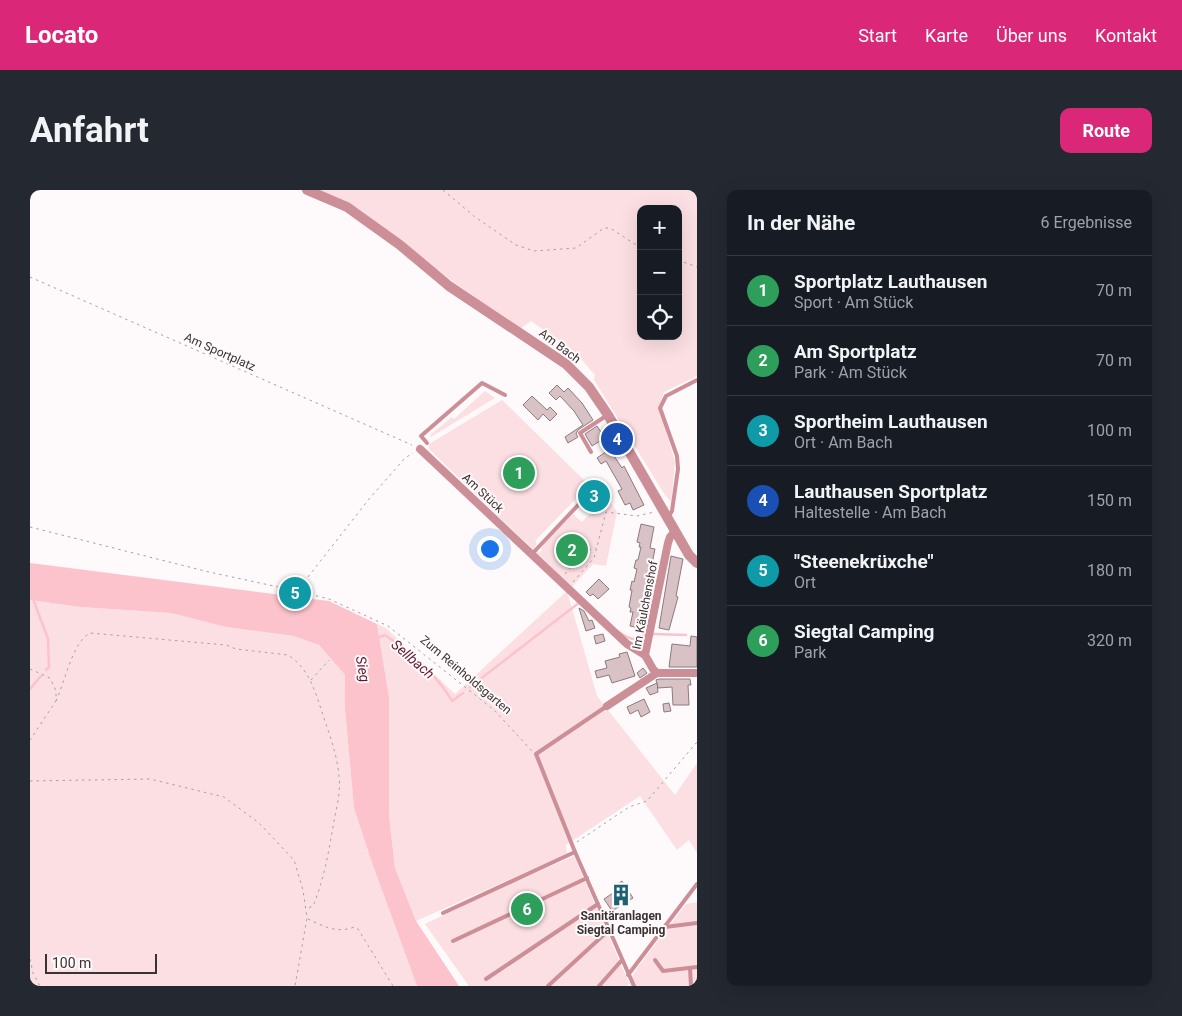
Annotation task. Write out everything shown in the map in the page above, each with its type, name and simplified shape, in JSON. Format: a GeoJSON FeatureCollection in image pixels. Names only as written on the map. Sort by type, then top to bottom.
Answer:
{"type":"FeatureCollection","features":[{"type":"Feature","properties":{"kind":"street","name":"Am Bach"},"geometry":{"type":"LineString","coordinates":[[306,190],[347,206],[400,245],[449,286],[566,364],[589,387],[608,415],[689,555],[697,563]]}},
{"type":"Feature","properties":{"kind":"street","name":"Am Stück"},"geometry":{"type":"LineString","coordinates":[[420,449],[628,644],[646,655]]}},
{"type":"Feature","properties":{"kind":"street","name":"Im Käulchenshof"},"geometry":{"type":"LineString","coordinates":[[657,673],[652,669],[646,655],[668,543],[675,531]]}},
{"type":"Feature","properties":{"kind":"street"},"geometry":{"type":"LineString","coordinates":[[607,706],[657,673],[697,673]]}},
{"type":"Feature","properties":{"kind":"lane"},"geometry":{"type":"LineString","coordinates":[[665,514],[672,511],[678,469],[677,456],[660,408],[666,396],[697,380]]}},
{"type":"Feature","properties":{"kind":"lane"},"geometry":{"type":"LineString","coordinates":[[427,443],[421,436],[482,383],[505,395]]}},
{"type":"Feature","properties":{"kind":"lane"},"geometry":{"type":"LineString","coordinates":[[591,452],[580,433],[608,415]]}},
{"type":"Feature","properties":{"kind":"lane"},"geometry":{"type":"LineString","coordinates":[[532,554],[580,504]]}},
{"type":"Feature","properties":{"kind":"lane"},"geometry":{"type":"LineString","coordinates":[[607,706],[536,754],[572,845],[634,986]]}},
{"type":"Feature","properties":{"kind":"lane"},"geometry":{"type":"LineString","coordinates":[[443,913],[575,852]]}},
{"type":"Feature","properties":{"kind":"lane"},"geometry":{"type":"LineString","coordinates":[[453,942],[587,878]]}},
{"type":"Feature","properties":{"kind":"lane"},"geometry":{"type":"LineString","coordinates":[[628,975],[697,884]]}},
{"type":"Feature","properties":{"kind":"lane"},"geometry":{"type":"LineString","coordinates":[[486,978],[598,904]]}},
{"type":"Feature","properties":{"kind":"lane"},"geometry":{"type":"LineString","coordinates":[[665,927],[697,923]]}},
{"type":"Feature","properties":{"kind":"lane"},"geometry":{"type":"LineString","coordinates":[[548,986],[609,930]]}},
{"type":"Feature","properties":{"kind":"lane"},"geometry":{"type":"LineString","coordinates":[[599,986],[622,960]]}},
{"type":"Feature","properties":{"kind":"lane"},"geometry":{"type":"LineString","coordinates":[[655,960],[664,971],[697,967]]}},
{"type":"Feature","properties":{"kind":"lane"},"geometry":{"type":"LineString","coordinates":[[690,968],[691,986]]}},
{"type":"Feature","properties":{"kind":"path"},"geometry":{"type":"LineString","coordinates":[[443,190],[475,217],[516,245],[534,251],[576,248],[604,228],[610,228],[637,245]]}},
{"type":"Feature","properties":{"kind":"path"},"geometry":{"type":"LineString","coordinates":[[682,261],[697,267]]}},
{"type":"Feature","properties":{"kind":"path","name":"Am Sportplatz"},"geometry":{"type":"LineString","coordinates":[[30,278],[420,449]]}},
{"type":"Feature","properties":{"kind":"path"},"geometry":{"type":"LineString","coordinates":[[30,527],[209,572],[297,591],[369,499],[405,458],[420,449]]}},
{"type":"Feature","properties":{"kind":"path"},"geometry":{"type":"LineString","coordinates":[[568,588],[594,558],[606,512],[636,516],[665,514]]}},
{"type":"Feature","properties":{"kind":"path"},"geometry":{"type":"LineString","coordinates":[[575,553],[597,547]]}},
{"type":"Feature","properties":{"kind":"path"},"geometry":{"type":"LineString","coordinates":[[559,580],[576,561],[574,548]]}},
{"type":"Feature","properties":{"kind":"path","name":"Zum Reinholdsgarten"},"geometry":{"type":"LineString","coordinates":[[297,591],[329,599],[388,626],[494,710],[536,754]]}},
{"type":"Feature","properties":{"kind":"path"},"geometry":{"type":"LineString","coordinates":[[30,740],[63,687],[77,646],[83,637],[90,633],[226,645],[236,649],[288,655],[304,670],[311,681],[335,753],[340,778],[339,797],[330,845],[318,895],[313,906],[306,909]]}},
{"type":"Feature","properties":{"kind":"path"},"geometry":{"type":"LineString","coordinates":[[311,681],[329,660]]}},
{"type":"Feature","properties":{"kind":"path"},"geometry":{"type":"LineString","coordinates":[[30,669],[50,678],[56,691],[56,701]]}},
{"type":"Feature","properties":{"kind":"path"},"geometry":{"type":"LineString","coordinates":[[572,845],[629,807],[647,801],[697,742]]}},
{"type":"Feature","properties":{"kind":"path"},"geometry":{"type":"LineString","coordinates":[[30,781],[150,779],[224,798],[259,823],[294,860],[303,890],[307,919],[295,986]]}},
{"type":"Feature","properties":{"kind":"path"},"geometry":{"type":"LineString","coordinates":[[307,919],[331,930],[345,931],[354,927],[358,929],[393,986]]}},
{"type":"Feature","properties":{"kind":"path"},"geometry":{"type":"LineString","coordinates":[[30,959],[33,973],[40,986]]}},
{"type":"Feature","properties":{"kind":"shaded area"},"geometry":{"type":"Polygon","coordinates":[[[307,190],[697,190],[697,376],[664,392],[659,406],[675,462],[671,502],[594,380],[595,375],[575,352],[531,321],[520,329],[347,206],[307,190]]]}},
{"type":"Feature","properties":{"kind":"shaded area"},"geometry":{"type":"Polygon","coordinates":[[[485,391],[495,398],[431,437],[430,435],[452,417],[454,419],[485,391]]]}},
{"type":"Feature","properties":{"kind":"shaded area"},"geometry":{"type":"Polygon","coordinates":[[[502,400],[589,485],[535,541],[537,544],[534,547],[540,553],[544,544],[573,514],[582,522],[606,496],[617,512],[606,566],[593,564],[572,587],[429,449],[429,444],[502,400]]]}},
{"type":"Feature","properties":{"kind":"shaded area"},"geometry":{"type":"Polygon","coordinates":[[[567,591],[597,696],[675,795],[697,763],[697,853],[689,840],[677,850],[640,796],[566,845],[567,854],[416,921],[395,868],[389,816],[389,697],[377,624],[386,628],[455,694],[567,591]]]}},
{"type":"Feature","properties":{"kind":"shaded area"},"geometry":{"type":"Polygon","coordinates":[[[30,600],[80,607],[171,613],[226,627],[294,636],[319,645],[345,675],[345,709],[354,808],[417,986],[30,986],[30,600]]]}},
{"type":"Feature","properties":{"kind":"shaded area"},"geometry":{"type":"Polygon","coordinates":[[[574,856],[629,983],[627,986],[469,986],[425,924],[489,893],[574,856]]]}},
{"type":"Feature","properties":{"kind":"shaded area"},"geometry":{"type":"Polygon","coordinates":[[[697,902],[697,986],[632,986],[629,983],[637,968],[686,904],[697,902]]]}},
{"type":"Feature","properties":{"kind":"water","name":"Sieg"},"geometry":{"type":"Polygon","coordinates":[[[30,563],[329,601],[377,624],[389,697],[389,816],[395,868],[416,921],[459,986],[417,986],[354,808],[345,709],[345,675],[319,645],[294,636],[226,627],[171,613],[80,607],[30,600],[30,563]]]}},
{"type":"Feature","properties":{"kind":"building"},"geometry":{"type":"Polygon","coordinates":[[[557,385],[564,392],[568,388],[582,403],[593,420],[578,430],[576,434],[578,437],[568,443],[565,437],[583,425],[574,411],[560,396],[556,400],[549,393],[557,385]]]}},
{"type":"Feature","properties":{"kind":"building"},"geometry":{"type":"Polygon","coordinates":[[[532,396],[547,410],[550,407],[557,414],[550,421],[543,414],[538,420],[523,405],[532,396]]]}},
{"type":"Feature","properties":{"kind":"building"},"geometry":{"type":"Polygon","coordinates":[[[597,426],[605,438],[592,446],[585,434],[597,426]]]}},
{"type":"Feature","properties":{"kind":"building"},"geometry":{"type":"Polygon","coordinates":[[[614,441],[617,446],[610,450],[622,468],[624,466],[644,505],[633,510],[630,503],[625,505],[618,491],[622,489],[606,461],[601,464],[597,458],[607,451],[605,447],[614,441]]]}},
{"type":"Feature","properties":{"kind":"building"},"geometry":{"type":"Polygon","coordinates":[[[596,487],[603,494],[593,506],[585,498],[596,487]]]}},
{"type":"Feature","properties":{"kind":"building"},"geometry":{"type":"Polygon","coordinates":[[[641,524],[654,527],[650,548],[655,549],[642,614],[647,614],[644,629],[630,626],[633,612],[630,612],[631,608],[629,607],[632,590],[630,590],[637,569],[634,568],[641,547],[639,547],[640,543],[637,542],[641,524]]]}},
{"type":"Feature","properties":{"kind":"building"},"geometry":{"type":"Polygon","coordinates":[[[671,556],[683,559],[676,596],[678,597],[669,630],[659,628],[671,556]]]}},
{"type":"Feature","properties":{"kind":"building"},"geometry":{"type":"Polygon","coordinates":[[[599,579],[609,589],[598,599],[593,594],[590,596],[586,592],[599,579]]]}},
{"type":"Feature","properties":{"kind":"building"},"geometry":{"type":"Polygon","coordinates":[[[579,608],[584,611],[589,621],[592,620],[595,628],[586,631],[579,608]]]}},
{"type":"Feature","properties":{"kind":"building"},"geometry":{"type":"Polygon","coordinates":[[[603,634],[605,641],[596,644],[594,636],[603,634]]]}},
{"type":"Feature","properties":{"kind":"building"},"geometry":{"type":"Polygon","coordinates":[[[691,636],[697,637],[697,667],[669,667],[672,644],[690,646],[691,636]]]}},
{"type":"Feature","properties":{"kind":"building"},"geometry":{"type":"Polygon","coordinates":[[[627,652],[635,676],[612,683],[609,675],[597,678],[595,671],[607,668],[605,661],[620,657],[619,654],[627,652]]]}},
{"type":"Feature","properties":{"kind":"building"},"geometry":{"type":"Polygon","coordinates":[[[643,668],[647,673],[640,678],[637,673],[643,668]]]}},
{"type":"Feature","properties":{"kind":"building"},"geometry":{"type":"Polygon","coordinates":[[[690,679],[691,685],[688,685],[689,705],[673,705],[672,687],[658,688],[656,680],[690,679]]]}},
{"type":"Feature","properties":{"kind":"building"},"geometry":{"type":"Polygon","coordinates":[[[657,683],[658,692],[650,695],[646,688],[657,683]]]}},
{"type":"Feature","properties":{"kind":"building"},"geometry":{"type":"Polygon","coordinates":[[[644,699],[650,712],[641,717],[638,710],[630,714],[627,707],[644,699]]]}},
{"type":"Feature","properties":{"kind":"building"},"geometry":{"type":"Polygon","coordinates":[[[669,703],[671,711],[664,712],[663,704],[669,703]]]}},
{"type":"Feature","properties":{"kind":"building","name":"Sanitäranlagen Siegtal Camping"},"geometry":{"type":"Polygon","coordinates":[[[622,881],[633,898],[612,911],[604,899],[616,891],[613,887],[622,881]]]}},
{"type":"Feature","properties":{"kind":"waterway"},"geometry":{"type":"LineString","coordinates":[[33,599],[48,639],[49,667],[46,670]]}},
{"type":"Feature","properties":{"kind":"waterway","name":"Sellbach"},"geometry":{"type":"LineString","coordinates":[[470,687],[580,602]]}},
{"type":"Feature","properties":{"kind":"waterway","name":"Sellbach"},"geometry":{"type":"LineString","coordinates":[[619,632],[634,639],[647,634]]}},
{"type":"Feature","properties":{"kind":"waterway","name":"Sellbach"},"geometry":{"type":"LineString","coordinates":[[653,634],[686,635]]}},
{"type":"Feature","properties":{"kind":"waterway","name":"Sellbach"},"geometry":{"type":"LineString","coordinates":[[378,638],[385,635],[413,656],[439,682],[452,701],[463,693]]}},
{"type":"Feature","properties":{"kind":"waterway"},"geometry":{"type":"LineString","coordinates":[[30,689],[41,676]]}},
{"type":"Feature","properties":{"kind":"waterway"},"geometry":{"type":"LineString","coordinates":[[30,981],[32,986]]}},
{"type":"Feature","properties":{"kind":"place","name":"Lauthausen Sportplatz"},"geometry":{"type":"Point","coordinates":[617,439]}},
{"type":"Feature","properties":{"kind":"place","name":"Sportplatz Lauthausen"},"geometry":{"type":"Point","coordinates":[519,473]}},
{"type":"Feature","properties":{"kind":"place","name":"Sportheim Lauthausen"},"geometry":{"type":"Point","coordinates":[594,496]}},
{"type":"Feature","properties":{"kind":"place","name":"Am Sportplatz"},"geometry":{"type":"Point","coordinates":[572,550]}},
{"type":"Feature","properties":{"kind":"place","name":"\"Steenekrüxche\""},"geometry":{"type":"Point","coordinates":[295,593]}},
{"type":"Feature","properties":{"kind":"place","name":"Sanitäranlagen Siegtal Camping"},"geometry":{"type":"Point","coordinates":[621,895]}},
{"type":"Feature","properties":{"kind":"place","name":"Siegtal Camping"},"geometry":{"type":"Point","coordinates":[527,909]}}]}
